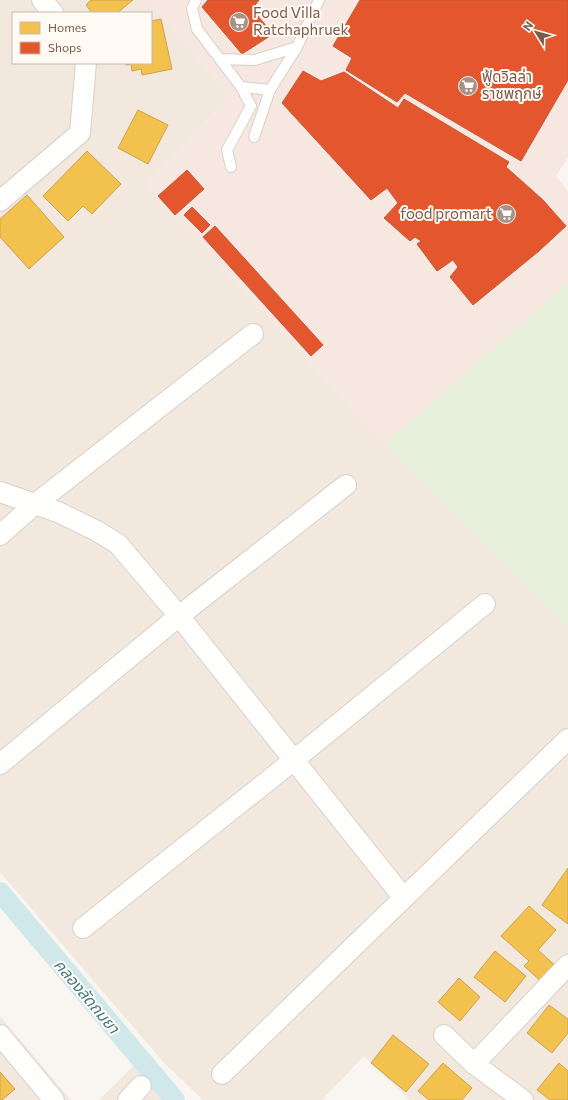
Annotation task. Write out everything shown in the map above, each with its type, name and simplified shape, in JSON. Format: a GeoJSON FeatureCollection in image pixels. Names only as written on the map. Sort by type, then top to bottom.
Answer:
{"type":"FeatureCollection","features":[{"type":"Feature","properties":{"kind":"street"},"geometry":{"type":"LineString","coordinates":[[42,0],[51,12]]}},
{"type":"Feature","properties":{"kind":"street"},"geometry":{"type":"LineString","coordinates":[[0,201],[80,134],[86,64]]}},
{"type":"Feature","properties":{"kind":"street"},"geometry":{"type":"LineString","coordinates":[[0,535],[34,504],[253,334]]}},
{"type":"Feature","properties":{"kind":"street"},"geometry":{"type":"LineString","coordinates":[[0,764],[179,616],[346,485]]}},
{"type":"Feature","properties":{"kind":"street"},"geometry":{"type":"LineString","coordinates":[[0,492],[58,512],[97,531],[118,544],[179,616],[403,897]]}},
{"type":"Feature","properties":{"kind":"street"},"geometry":{"type":"LineString","coordinates":[[83,928],[294,760],[485,604]]}},
{"type":"Feature","properties":{"kind":"street"},"geometry":{"type":"LineString","coordinates":[[222,1074],[403,897],[568,739]]}},
{"type":"Feature","properties":{"kind":"street"},"geometry":{"type":"LineString","coordinates":[[474,1064],[568,965]]}},
{"type":"Feature","properties":{"kind":"street"},"geometry":{"type":"LineString","coordinates":[[444,1035],[474,1064],[523,1100]]}},
{"type":"Feature","properties":{"kind":"street"},"geometry":{"type":"LineString","coordinates":[[0,1036],[54,1100]]}},
{"type":"Feature","properties":{"kind":"lane"},"geometry":{"type":"LineString","coordinates":[[196,0],[192,8],[197,30],[241,87],[251,106],[227,150],[231,167]]}},
{"type":"Feature","properties":{"kind":"lane"},"geometry":{"type":"LineString","coordinates":[[254,137],[270,90],[297,46],[319,0]]}},
{"type":"Feature","properties":{"kind":"lane"},"geometry":{"type":"LineString","coordinates":[[220,60],[254,60],[297,46]]}},
{"type":"Feature","properties":{"kind":"lane"},"geometry":{"type":"LineString","coordinates":[[241,87],[270,90]]}},
{"type":"Feature","properties":{"kind":"shaded area"},"geometry":{"type":"Polygon","coordinates":[[[0,0],[149,0],[230,97],[146,184],[385,444],[568,627],[568,1100],[409,1100],[364,1056],[322,1100],[203,1100],[166,1065],[0,872],[0,0]]]}},
{"type":"Feature","properties":{"kind":"shaded area"},"geometry":{"type":"Polygon","coordinates":[[[149,0],[568,0],[568,157],[556,176],[568,191],[568,283],[385,444],[146,184],[230,97],[149,0]]]}},
{"type":"Feature","properties":{"kind":"shaded area"},"geometry":{"type":"Polygon","coordinates":[[[0,1016],[71,1100],[0,1100],[0,1016]]]}},
{"type":"Feature","properties":{"kind":"shaded area"},"geometry":{"type":"Polygon","coordinates":[[[136,1064],[176,1100],[99,1100],[136,1064]]]}},
{"type":"Feature","properties":{"kind":"green space"},"geometry":{"type":"Polygon","coordinates":[[[568,283],[568,627],[385,444],[568,283]]]}},
{"type":"Feature","properties":{"kind":"building: Homes"},"geometry":{"type":"Polygon","coordinates":[[[91,0],[133,0],[118,12],[91,12],[86,5],[91,0]]]}},
{"type":"Feature","properties":{"kind":"building: Homes"},"geometry":{"type":"Polygon","coordinates":[[[161,19],[172,69],[142,75],[141,69],[132,71],[131,64],[152,64],[152,21],[161,19]]]}},
{"type":"Feature","properties":{"kind":"building: Homes"},"geometry":{"type":"Polygon","coordinates":[[[138,110],[168,125],[148,164],[118,148],[138,110]]]}},
{"type":"Feature","properties":{"kind":"building: Homes"},"geometry":{"type":"Polygon","coordinates":[[[87,151],[121,184],[92,214],[83,206],[68,221],[43,196],[87,151]]]}},
{"type":"Feature","properties":{"kind":"building: Homes"},"geometry":{"type":"Polygon","coordinates":[[[27,195],[64,237],[29,269],[0,237],[0,219],[27,195]]]}},
{"type":"Feature","properties":{"kind":"building: Homes"},"geometry":{"type":"Polygon","coordinates":[[[568,868],[568,924],[542,905],[568,868]]]}},
{"type":"Feature","properties":{"kind":"building: Homes"},"geometry":{"type":"Polygon","coordinates":[[[529,906],[556,930],[538,950],[558,968],[544,984],[524,966],[529,961],[501,936],[529,906]]]}},
{"type":"Feature","properties":{"kind":"building: Homes"},"geometry":{"type":"Polygon","coordinates":[[[495,951],[526,976],[505,1002],[474,977],[495,951]]]}},
{"type":"Feature","properties":{"kind":"building: Homes"},"geometry":{"type":"Polygon","coordinates":[[[459,978],[480,997],[460,1021],[438,1002],[459,978]]]}},
{"type":"Feature","properties":{"kind":"building: Homes"},"geometry":{"type":"Polygon","coordinates":[[[549,1005],[568,1019],[568,1033],[552,1053],[527,1033],[549,1005]]]}},
{"type":"Feature","properties":{"kind":"building: Homes"},"geometry":{"type":"Polygon","coordinates":[[[393,1035],[429,1064],[406,1092],[371,1063],[393,1035]]]}},
{"type":"Feature","properties":{"kind":"building: Homes"},"geometry":{"type":"Polygon","coordinates":[[[443,1063],[472,1088],[462,1100],[429,1100],[418,1091],[443,1063]]]}},
{"type":"Feature","properties":{"kind":"building: Homes"},"geometry":{"type":"Polygon","coordinates":[[[559,1063],[568,1071],[568,1100],[550,1100],[537,1090],[559,1063]]]}},
{"type":"Feature","properties":{"kind":"building: Homes"},"geometry":{"type":"Polygon","coordinates":[[[0,1072],[15,1089],[2,1100],[0,1100],[0,1072]]]}},
{"type":"Feature","properties":{"kind":"building: Shops","name":"Food Villa Ratchaphruek"},"geometry":{"type":"Polygon","coordinates":[[[208,0],[259,0],[252,9],[273,34],[242,54],[202,7],[208,0]]]}},
{"type":"Feature","properties":{"kind":"building: Shops","name":"ฟู้ดวิลล่า ราชพฤกษ์"},"geometry":{"type":"Polygon","coordinates":[[[360,0],[568,0],[568,80],[521,161],[405,93],[397,102],[346,70],[352,58],[333,46],[360,0]]]}},
{"type":"Feature","properties":{"kind":"building: Shops"},"geometry":{"type":"Polygon","coordinates":[[[303,71],[321,81],[344,72],[398,108],[404,99],[509,162],[506,167],[543,200],[566,226],[539,251],[473,305],[450,277],[458,267],[453,260],[437,271],[417,244],[421,241],[415,237],[410,241],[384,218],[398,203],[387,188],[371,200],[282,103],[303,71]]]}},
{"type":"Feature","properties":{"kind":"building: Shops"},"geometry":{"type":"Polygon","coordinates":[[[187,170],[204,189],[175,215],[158,196],[187,170]]]}},
{"type":"Feature","properties":{"kind":"building: Shops"},"geometry":{"type":"Polygon","coordinates":[[[192,207],[210,225],[202,233],[184,215],[192,207]]]}},
{"type":"Feature","properties":{"kind":"building: Shops"},"geometry":{"type":"Polygon","coordinates":[[[215,226],[323,345],[311,356],[203,237],[215,226]]]}},
{"type":"Feature","properties":{"kind":"waterway","name":"คลองลัดถมยา"},"geometry":{"type":"LineString","coordinates":[[0,892],[175,1100]]}},
{"type":"Feature","properties":{"kind":"place","name":"Food Villa Ratchaphruek"},"geometry":{"type":"Point","coordinates":[239,22]}},
{"type":"Feature","properties":{"kind":"place","name":"ฟู้ดวิลล่า ราชพฤกษ์"},"geometry":{"type":"Point","coordinates":[468,86]}},
{"type":"Feature","properties":{"kind":"place","name":"food promart"},"geometry":{"type":"Point","coordinates":[506,214]}}]}
